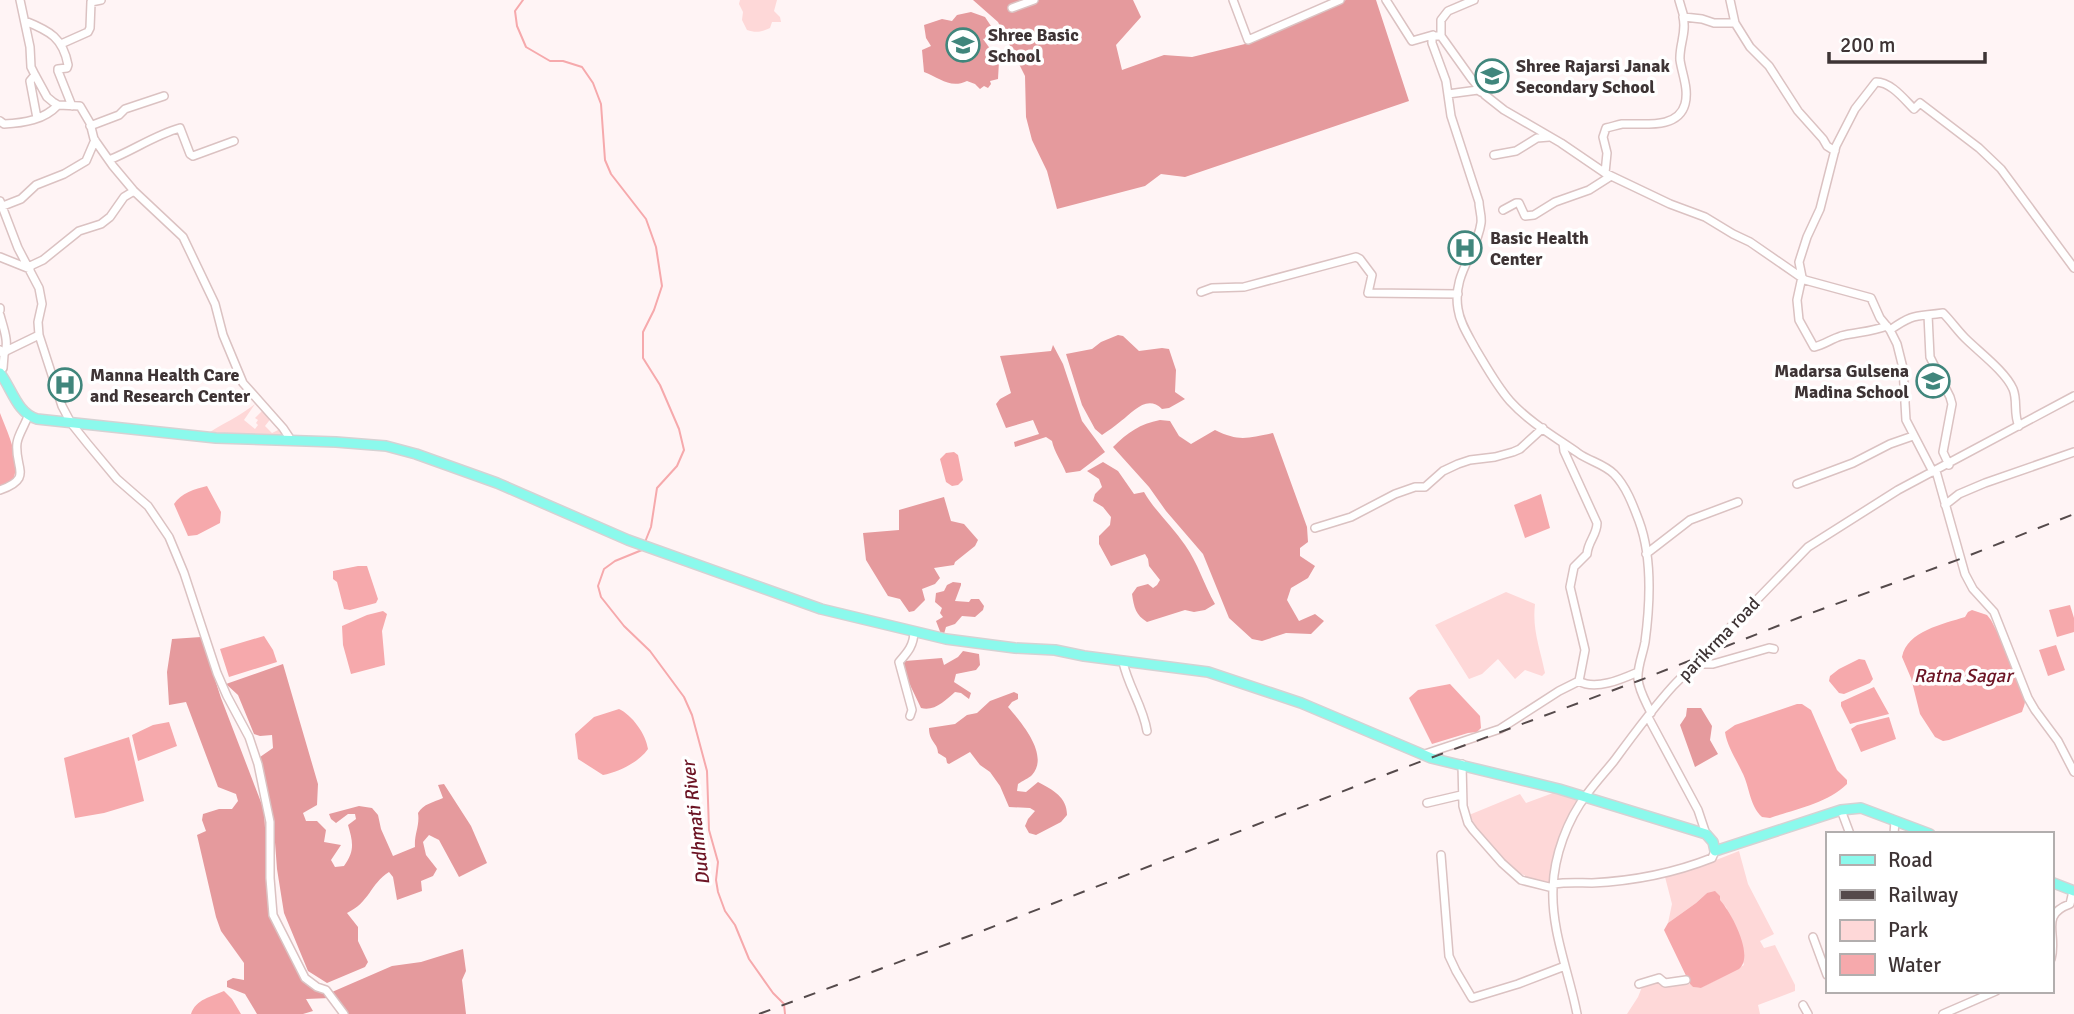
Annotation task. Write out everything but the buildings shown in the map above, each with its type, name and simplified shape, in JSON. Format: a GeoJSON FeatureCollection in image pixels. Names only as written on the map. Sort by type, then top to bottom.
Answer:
{"type":"FeatureCollection","features":[{"type":"Feature","properties":{"kind":"main road"},"geometry":{"type":"LineString","coordinates":[[0,371],[28,416],[216,438],[386,446],[509,487],[628,540],[821,609],[946,639],[1014,648],[1055,650],[1123,662],[1208,672],[1301,703],[1431,758],[1585,796],[1706,834],[1713,842],[1715,851],[1840,810],[1861,808],[1916,831]]}},
{"type":"Feature","properties":{"kind":"main road"},"geometry":{"type":"LineString","coordinates":[[2053,882],[2074,891]]}},
{"type":"Feature","properties":{"kind":"street"},"geometry":{"type":"LineString","coordinates":[[20,0],[30,47],[31,67],[47,97],[58,105],[80,106],[95,140],[134,191],[183,237],[215,304],[223,335],[243,383],[284,428],[289,440]]}},
{"type":"Feature","properties":{"kind":"street"},"geometry":{"type":"LineString","coordinates":[[61,44],[88,32],[91,2],[101,0]]}},
{"type":"Feature","properties":{"kind":"street"},"geometry":{"type":"LineString","coordinates":[[1012,8],[1034,0]]}},
{"type":"Feature","properties":{"kind":"street"},"geometry":{"type":"LineString","coordinates":[[1233,0],[1248,40],[1340,0]]}},
{"type":"Feature","properties":{"kind":"street"},"geometry":{"type":"LineString","coordinates":[[1385,0],[1412,41],[1437,35]]}},
{"type":"Feature","properties":{"kind":"street"},"geometry":{"type":"LineString","coordinates":[[1475,0],[1448,11],[1441,20],[1432,43],[1444,74],[1451,116],[1481,215],[1479,232],[1461,275],[1458,310],[1462,325],[1493,377],[1511,401],[1563,443],[1588,460],[1606,467],[1617,477],[1628,495],[1646,545],[1648,608],[1638,672],[1642,695],[1649,715],[1699,810],[1706,834]]}},
{"type":"Feature","properties":{"kind":"street"},"geometry":{"type":"LineString","coordinates":[[1608,175],[1603,137],[1606,128],[1672,120],[1678,116],[1685,104],[1680,57],[1685,26],[1679,0]]}},
{"type":"Feature","properties":{"kind":"street"},"geometry":{"type":"LineString","coordinates":[[1730,0],[1735,23],[1750,47],[1769,66],[1798,111],[1829,149],[1835,151]]}},
{"type":"Feature","properties":{"kind":"street"},"geometry":{"type":"LineString","coordinates":[[1683,17],[1714,23],[1735,23]]}},
{"type":"Feature","properties":{"kind":"street"},"geometry":{"type":"LineString","coordinates":[[25,21],[49,31],[61,44],[68,65],[58,71],[72,106]]}},
{"type":"Feature","properties":{"kind":"street"},"geometry":{"type":"LineString","coordinates":[[1437,35],[1485,95]]}},
{"type":"Feature","properties":{"kind":"street"},"geometry":{"type":"LineString","coordinates":[[34,75],[30,82],[37,118]]}},
{"type":"Feature","properties":{"kind":"street"},"geometry":{"type":"LineString","coordinates":[[2019,426],[2015,418],[2015,396],[2009,381],[1966,340],[1943,313],[1916,315],[1888,328],[1838,337],[1814,347],[1799,320],[1797,300],[1802,277],[1802,252],[1820,209],[1835,151],[1855,109],[1874,83],[1882,82],[1914,109],[1920,103],[1987,155],[2019,191],[2074,268]]}},
{"type":"Feature","properties":{"kind":"street"},"geometry":{"type":"LineString","coordinates":[[1448,94],[1478,90],[1504,110],[1608,175],[1705,217],[1750,242],[1802,277],[1871,298],[1897,344],[1903,368],[1906,420],[1934,471],[1965,574],[1973,589],[1994,612],[2028,698],[2058,741],[2074,772]]}},
{"type":"Feature","properties":{"kind":"street"},"geometry":{"type":"LineString","coordinates":[[90,126],[119,115],[125,109],[163,96]]}},
{"type":"Feature","properties":{"kind":"street"},"geometry":{"type":"LineString","coordinates":[[0,121],[4,124],[20,123],[48,114],[58,105]]}},
{"type":"Feature","properties":{"kind":"street"},"geometry":{"type":"LineString","coordinates":[[110,160],[180,128],[193,156],[234,141]]}},
{"type":"Feature","properties":{"kind":"street"},"geometry":{"type":"LineString","coordinates":[[1494,155],[1516,151],[1537,138],[1550,137]]}},
{"type":"Feature","properties":{"kind":"street"},"geometry":{"type":"LineString","coordinates":[[95,140],[86,161],[64,174],[36,185],[20,198],[1,203],[41,297],[39,335],[57,396],[71,423],[117,478],[148,506],[169,537],[227,696],[249,737],[258,764],[270,822],[273,915],[305,978],[326,990],[344,1014]]}},
{"type":"Feature","properties":{"kind":"street"},"geometry":{"type":"LineString","coordinates":[[1503,210],[1519,203],[1525,216],[1534,215],[1555,202],[1589,190],[1608,175]]}},
{"type":"Feature","properties":{"kind":"street"},"geometry":{"type":"LineString","coordinates":[[29,268],[79,231],[101,224],[110,217],[124,197],[134,191]]}},
{"type":"Feature","properties":{"kind":"street"},"geometry":{"type":"LineString","coordinates":[[0,257],[29,268]]}},
{"type":"Feature","properties":{"kind":"street"},"geometry":{"type":"LineString","coordinates":[[1201,292],[1212,288],[1244,287],[1356,257],[1372,275],[1368,293],[1458,294]]}},
{"type":"Feature","properties":{"kind":"street"},"geometry":{"type":"LineString","coordinates":[[0,311],[5,335],[3,368],[0,371]]}},
{"type":"Feature","properties":{"kind":"street"},"geometry":{"type":"LineString","coordinates":[[1928,315],[1930,356],[1952,404],[1944,452],[1949,465]]}},
{"type":"Feature","properties":{"kind":"street"},"geometry":{"type":"LineString","coordinates":[[3,352],[39,335]]}},
{"type":"Feature","properties":{"kind":"street","name":"parikrma road"},"geometry":{"type":"LineString","coordinates":[[1577,1014],[1557,932],[1553,886],[1566,830],[1585,796],[1649,715],[1689,669],[1702,660],[1714,643],[1808,547],[1871,506],[2074,396]]}},
{"type":"Feature","properties":{"kind":"street"},"geometry":{"type":"LineString","coordinates":[[0,490],[13,485],[20,478],[17,441],[28,416]]}},
{"type":"Feature","properties":{"kind":"street"},"geometry":{"type":"LineString","coordinates":[[1315,528],[1351,517],[1395,494],[1424,487],[1443,471],[1458,464],[1520,449],[1543,428]]}},
{"type":"Feature","properties":{"kind":"street"},"geometry":{"type":"LineString","coordinates":[[1797,484],[1853,464],[1890,444],[1913,436]]}},
{"type":"Feature","properties":{"kind":"street"},"geometry":{"type":"LineString","coordinates":[[1563,443],[1564,451],[1597,523],[1595,533],[1588,544],[1587,554],[1577,562],[1571,579],[1570,592],[1585,650],[1579,681]]}},
{"type":"Feature","properties":{"kind":"street"},"geometry":{"type":"LineString","coordinates":[[1945,505],[1959,494],[1985,483],[2074,452]]}},
{"type":"Feature","properties":{"kind":"street"},"geometry":{"type":"LineString","coordinates":[[1646,554],[1690,520],[1738,502]]}},
{"type":"Feature","properties":{"kind":"street"},"geometry":{"type":"LineString","coordinates":[[910,716],[912,710],[899,662],[911,648],[914,631]]}},
{"type":"Feature","properties":{"kind":"street"},"geometry":{"type":"LineString","coordinates":[[1702,660],[1704,664],[1713,664],[1769,648],[1774,649]]}},
{"type":"Feature","properties":{"kind":"street"},"geometry":{"type":"LineString","coordinates":[[1123,662],[1147,731]]}},
{"type":"Feature","properties":{"kind":"street"},"geometry":{"type":"LineString","coordinates":[[1425,754],[1500,729],[1579,681],[1589,685],[1600,684],[1638,672]]}},
{"type":"Feature","properties":{"kind":"street"},"geometry":{"type":"LineString","coordinates":[[1462,764],[1461,795],[1468,823],[1502,863],[1521,880],[1553,886],[1647,877],[1699,863],[1712,858],[1715,851]]}},
{"type":"Feature","properties":{"kind":"street"},"geometry":{"type":"LineString","coordinates":[[1427,803],[1461,795]]}},
{"type":"Feature","properties":{"kind":"street"},"geometry":{"type":"LineString","coordinates":[[1840,810],[1849,832]]}},
{"type":"Feature","properties":{"kind":"street"},"geometry":{"type":"LineString","coordinates":[[1894,832],[1895,821]]}},
{"type":"Feature","properties":{"kind":"street"},"geometry":{"type":"LineString","coordinates":[[1441,855],[1449,956],[1472,999],[1565,966]]}},
{"type":"Feature","properties":{"kind":"street"},"geometry":{"type":"LineString","coordinates":[[2053,913],[2070,904],[2074,891]]}},
{"type":"Feature","properties":{"kind":"street"},"geometry":{"type":"LineString","coordinates":[[1813,937],[1826,972]]}},
{"type":"Feature","properties":{"kind":"street"},"geometry":{"type":"LineString","coordinates":[[1639,984],[1660,978],[1665,983],[1686,980]]}},
{"type":"Feature","properties":{"kind":"street"},"geometry":{"type":"LineString","coordinates":[[1943,1014],[1991,993]]}},
{"type":"Feature","properties":{"kind":"street"},"geometry":{"type":"LineString","coordinates":[[1803,1005],[1808,1014]]}},
{"type":"Feature","properties":{"kind":"green space"},"geometry":{"type":"Polygon","coordinates":[[[740,0],[777,0],[774,11],[781,22],[772,22],[770,28],[761,31],[747,30],[742,20],[740,0]]]}},
{"type":"Feature","properties":{"kind":"green space"},"geometry":{"type":"Polygon","coordinates":[[[255,404],[244,420],[255,429],[258,420],[255,418],[263,410],[272,417],[265,426],[272,433],[284,427],[285,438],[204,436],[243,413],[255,404]]]}},
{"type":"Feature","properties":{"kind":"green space"},"geometry":{"type":"Polygon","coordinates":[[[1506,592],[1535,604],[1536,631],[1545,673],[1542,676],[1525,670],[1515,679],[1498,659],[1482,674],[1469,679],[1435,625],[1506,592]]]}},
{"type":"Feature","properties":{"kind":"green space"},"geometry":{"type":"Polygon","coordinates":[[[1553,793],[1581,799],[1564,824],[1556,849],[1550,885],[1525,876],[1513,868],[1493,848],[1469,815],[1520,794],[1526,803],[1553,793]]]}},
{"type":"Feature","properties":{"kind":"green space"},"geometry":{"type":"Polygon","coordinates":[[[1739,851],[1748,884],[1774,934],[1760,941],[1764,948],[1775,945],[1795,985],[1795,991],[1758,1005],[1760,1014],[1627,1014],[1642,987],[1660,982],[1666,987],[1690,984],[1701,988],[1744,965],[1726,907],[1707,893],[1668,923],[1672,904],[1664,873],[1711,862],[1739,851]]]}},
{"type":"Feature","properties":{"kind":"shaded area"},"geometry":{"type":"Polygon","coordinates":[[[973,0],[1133,0],[1141,17],[1116,45],[1122,70],[1164,55],[1192,57],[1249,43],[1346,0],[1376,0],[1409,101],[1185,177],[1161,174],[1145,186],[1057,209],[1047,171],[1032,140],[1026,117],[1025,76],[998,22],[973,0]]]}},
{"type":"Feature","properties":{"kind":"shaded area"},"geometry":{"type":"Polygon","coordinates":[[[971,12],[985,17],[997,35],[983,39],[999,61],[998,79],[990,81],[988,88],[984,86],[980,89],[967,81],[955,84],[945,82],[924,72],[922,50],[931,46],[926,38],[924,25],[942,19],[952,21],[957,15],[971,12]]]}},
{"type":"Feature","properties":{"kind":"shaded area"},"geometry":{"type":"Polygon","coordinates":[[[1118,335],[1123,336],[1139,351],[1169,349],[1176,370],[1175,392],[1185,399],[1169,408],[1162,409],[1151,403],[1140,406],[1102,435],[1095,429],[1082,405],[1066,354],[1092,349],[1118,335]]]}},
{"type":"Feature","properties":{"kind":"shaded area"},"geometry":{"type":"Polygon","coordinates":[[[1053,345],[1063,364],[1082,421],[1105,452],[1080,471],[1066,473],[1052,441],[1046,437],[1015,447],[1014,442],[1039,434],[1033,420],[1006,428],[996,404],[1011,393],[1000,356],[1051,351],[1053,345]]]}},
{"type":"Feature","properties":{"kind":"shaded area"},"geometry":{"type":"Polygon","coordinates":[[[1160,420],[1170,421],[1179,436],[1191,444],[1215,430],[1244,438],[1273,433],[1307,527],[1308,542],[1300,548],[1300,556],[1315,566],[1308,578],[1291,588],[1287,600],[1299,621],[1315,614],[1324,621],[1311,634],[1286,633],[1262,641],[1252,639],[1229,618],[1203,554],[1113,447],[1135,429],[1160,420]]]}},
{"type":"Feature","properties":{"kind":"shaded area"},"geometry":{"type":"Polygon","coordinates":[[[1103,462],[1118,471],[1134,494],[1144,492],[1190,552],[1215,604],[1205,610],[1185,610],[1147,622],[1138,614],[1132,594],[1137,587],[1148,584],[1153,588],[1160,580],[1149,566],[1145,554],[1111,566],[1099,544],[1099,536],[1110,525],[1111,517],[1103,507],[1093,501],[1095,494],[1102,487],[1099,479],[1087,471],[1103,462]]]}},
{"type":"Feature","properties":{"kind":"shaded area"},"geometry":{"type":"Polygon","coordinates":[[[944,497],[951,521],[964,524],[978,540],[954,565],[934,568],[940,578],[935,584],[922,589],[925,600],[914,611],[909,612],[900,599],[888,596],[866,560],[863,533],[899,530],[899,510],[944,497]]]}},
{"type":"Feature","properties":{"kind":"shaded area"},"geometry":{"type":"Polygon","coordinates":[[[953,582],[961,583],[955,601],[969,602],[971,599],[979,599],[984,606],[975,617],[962,616],[941,634],[936,621],[943,617],[940,613],[942,608],[935,602],[936,593],[944,591],[947,585],[953,582]]]}},
{"type":"Feature","properties":{"kind":"shaded area"},"geometry":{"type":"Polygon","coordinates":[[[201,637],[264,810],[270,917],[301,978],[330,998],[306,999],[313,1011],[303,1014],[257,1014],[245,994],[227,987],[227,981],[233,978],[244,980],[244,963],[221,931],[197,835],[206,831],[203,814],[219,809],[232,809],[238,801],[236,794],[218,787],[186,702],[169,705],[167,672],[172,639],[201,637]]]}},
{"type":"Feature","properties":{"kind":"shaded area"},"geometry":{"type":"Polygon","coordinates":[[[963,651],[979,654],[980,665],[976,670],[956,674],[954,682],[971,693],[969,699],[955,692],[935,707],[921,708],[901,666],[905,661],[942,658],[944,665],[963,651]]]}},
{"type":"Feature","properties":{"kind":"shaded area"},"geometry":{"type":"Polygon","coordinates":[[[283,664],[318,784],[317,805],[303,813],[306,821],[317,821],[326,830],[324,842],[341,845],[331,860],[335,867],[344,866],[350,856],[352,841],[348,825],[356,819],[355,814],[348,814],[336,823],[329,814],[359,806],[372,808],[378,815],[393,856],[415,847],[418,813],[426,805],[443,798],[438,785],[444,784],[471,826],[487,863],[459,877],[439,840],[429,835],[423,842],[426,855],[437,869],[433,876],[421,881],[422,891],[397,900],[393,877],[389,872],[361,904],[347,913],[358,927],[358,941],[368,962],[365,967],[327,983],[308,971],[284,913],[273,816],[260,757],[273,748],[272,735],[254,734],[238,695],[226,684],[283,664]]]}},
{"type":"Feature","properties":{"kind":"shaded area"},"geometry":{"type":"Polygon","coordinates":[[[1014,692],[1018,694],[1018,699],[1008,707],[1032,739],[1038,758],[1032,775],[1018,784],[1017,791],[1026,792],[1038,782],[1062,799],[1067,815],[1061,822],[1036,835],[1029,833],[1025,826],[1035,811],[1030,808],[1009,807],[1000,786],[970,752],[947,763],[946,758],[938,753],[929,733],[929,728],[955,724],[967,715],[977,713],[990,701],[1014,692]]]}},
{"type":"Feature","properties":{"kind":"shaded area"},"geometry":{"type":"Polygon","coordinates":[[[1687,708],[1701,708],[1712,726],[1710,740],[1718,754],[1695,767],[1680,725],[1686,716],[1687,708]]]}},
{"type":"Feature","properties":{"kind":"shaded area"},"geometry":{"type":"Polygon","coordinates":[[[463,949],[466,971],[462,980],[466,1014],[346,1014],[332,992],[392,966],[421,962],[463,949]]]}},
{"type":"Feature","properties":{"kind":"water"},"geometry":{"type":"Polygon","coordinates":[[[0,413],[12,447],[15,473],[13,481],[0,488],[0,413]]]}},
{"type":"Feature","properties":{"kind":"water"},"geometry":{"type":"Polygon","coordinates":[[[954,452],[958,455],[963,480],[952,486],[946,482],[940,459],[946,453],[954,452]]]}},
{"type":"Feature","properties":{"kind":"water"},"geometry":{"type":"Polygon","coordinates":[[[207,486],[221,512],[220,523],[197,535],[188,536],[174,504],[184,494],[207,486]]]}},
{"type":"Feature","properties":{"kind":"water"},"geometry":{"type":"Polygon","coordinates":[[[1541,494],[1550,528],[1525,538],[1514,505],[1541,494]]]}},
{"type":"Feature","properties":{"kind":"water"},"geometry":{"type":"Polygon","coordinates":[[[367,566],[378,599],[376,603],[344,609],[337,582],[333,579],[333,571],[367,566]]]}},
{"type":"Feature","properties":{"kind":"water"},"geometry":{"type":"Polygon","coordinates":[[[2070,605],[2074,632],[2057,637],[2049,610],[2070,605]]]}},
{"type":"Feature","properties":{"kind":"water","name":"Ratna Sagar"},"geometry":{"type":"Polygon","coordinates":[[[1972,610],[1987,615],[1991,620],[2017,673],[2025,704],[2022,712],[1943,741],[1935,737],[1920,714],[1911,678],[1902,657],[1905,648],[1918,635],[1965,617],[1972,610]]]}},
{"type":"Feature","properties":{"kind":"water"},"geometry":{"type":"Polygon","coordinates":[[[383,611],[387,614],[382,631],[385,665],[351,674],[343,645],[342,626],[383,611]]]}},
{"type":"Feature","properties":{"kind":"water"},"geometry":{"type":"Polygon","coordinates":[[[264,636],[277,662],[229,677],[220,649],[264,636]]]}},
{"type":"Feature","properties":{"kind":"water"},"geometry":{"type":"Polygon","coordinates":[[[2056,645],[2065,670],[2048,676],[2039,650],[2056,645]]]}},
{"type":"Feature","properties":{"kind":"water"},"geometry":{"type":"Polygon","coordinates":[[[1859,659],[1865,660],[1873,679],[1870,683],[1844,694],[1839,693],[1829,681],[1830,676],[1859,659]]]}},
{"type":"Feature","properties":{"kind":"water"},"geometry":{"type":"Polygon","coordinates":[[[1450,684],[1480,716],[1481,728],[1477,732],[1432,744],[1409,698],[1418,690],[1450,684]]]}},
{"type":"Feature","properties":{"kind":"water"},"geometry":{"type":"Polygon","coordinates":[[[1874,687],[1889,714],[1850,724],[1841,702],[1874,687]]]}},
{"type":"Feature","properties":{"kind":"water"},"geometry":{"type":"Polygon","coordinates":[[[1797,704],[1811,710],[1837,770],[1847,780],[1847,784],[1839,791],[1810,805],[1770,818],[1762,817],[1752,801],[1725,732],[1735,725],[1797,704]]]}},
{"type":"Feature","properties":{"kind":"water"},"geometry":{"type":"Polygon","coordinates":[[[619,709],[638,726],[648,749],[628,766],[603,775],[578,759],[575,734],[594,717],[619,709]]]}},
{"type":"Feature","properties":{"kind":"water"},"geometry":{"type":"Polygon","coordinates":[[[1889,717],[1896,739],[1861,752],[1851,729],[1889,717]]]}},
{"type":"Feature","properties":{"kind":"water"},"geometry":{"type":"Polygon","coordinates":[[[169,722],[177,746],[138,761],[132,735],[153,725],[169,722]]]}},
{"type":"Feature","properties":{"kind":"water"},"geometry":{"type":"Polygon","coordinates":[[[129,737],[144,801],[75,818],[64,758],[129,737]]]}},
{"type":"Feature","properties":{"kind":"water"},"geometry":{"type":"Polygon","coordinates":[[[1715,891],[1740,934],[1743,963],[1739,969],[1701,988],[1693,987],[1664,930],[1668,923],[1707,893],[1715,891]]]}},
{"type":"Feature","properties":{"kind":"water"},"geometry":{"type":"Polygon","coordinates":[[[224,991],[241,1014],[191,1014],[200,1002],[224,991]]]}},
{"type":"Feature","properties":{"kind":"waterway","name":"Dudhmati River"},"geometry":{"type":"LineString","coordinates":[[523,0],[515,11],[517,26],[526,47],[550,61],[563,61],[582,67],[593,83],[601,104],[605,160],[611,174],[646,219],[656,247],[662,286],[643,332],[643,358],[660,385],[679,429],[684,450],[677,466],[657,488],[651,527],[645,542]]}},
{"type":"Feature","properties":{"kind":"waterway","name":"Dudhmati River"},"geometry":{"type":"LineString","coordinates":[[642,550],[615,561],[604,569],[598,586],[601,597],[624,626],[650,651],[684,697],[692,715],[707,771],[709,830],[718,862],[718,892],[749,959],[784,1004],[785,1014]]}},
{"type":"Feature","properties":{"kind":"railway"},"geometry":{"type":"LineString","coordinates":[[759,1014],[2074,514]]}},
{"type":"Feature","properties":{"kind":"place","name":"Shree Basic School"},"geometry":{"type":"Point","coordinates":[963,45]}},
{"type":"Feature","properties":{"kind":"place","name":"Shree Rajarsi Janak Secondary School"},"geometry":{"type":"Point","coordinates":[1492,76]}},
{"type":"Feature","properties":{"kind":"place","name":"Basic Health Center"},"geometry":{"type":"Point","coordinates":[1465,248]}},
{"type":"Feature","properties":{"kind":"place","name":"Madarsa Gulsena Madina School"},"geometry":{"type":"Point","coordinates":[1933,381]}},
{"type":"Feature","properties":{"kind":"place","name":"Manna Health Care and Research Center"},"geometry":{"type":"Point","coordinates":[65,385]}}]}
